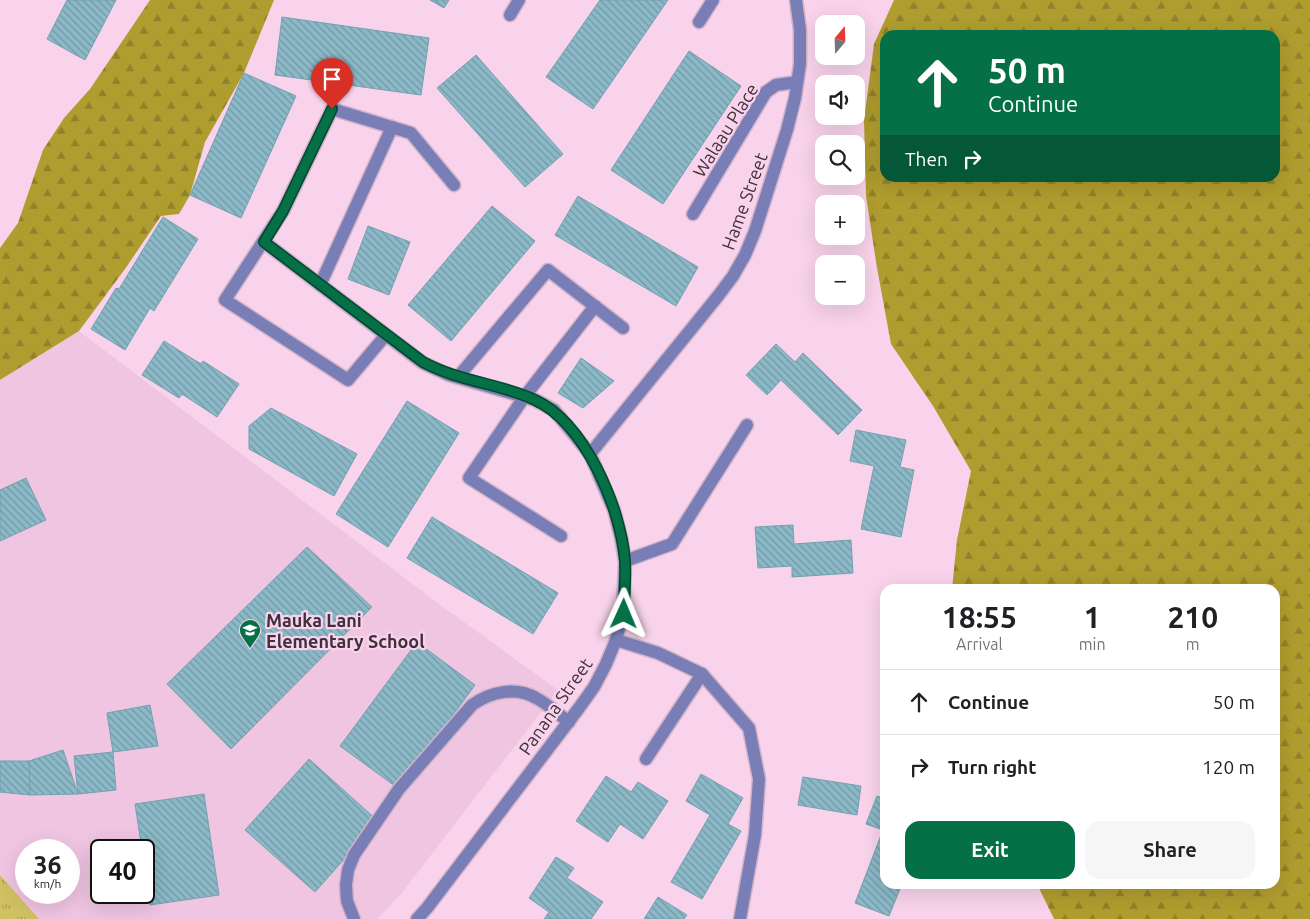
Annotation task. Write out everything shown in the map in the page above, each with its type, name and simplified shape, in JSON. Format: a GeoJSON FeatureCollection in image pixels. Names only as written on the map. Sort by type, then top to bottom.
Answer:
{"type":"FeatureCollection","features":[{"type":"Feature","properties":{"kind":"street"},"geometry":{"type":"LineString","coordinates":[[510,15],[519,0]]}},
{"type":"Feature","properties":{"kind":"street"},"geometry":{"type":"LineString","coordinates":[[699,22],[713,0]]}},
{"type":"Feature","properties":{"kind":"street","name":"Hame Street"},"geometry":{"type":"LineString","coordinates":[[590,454],[718,296],[733,276],[745,254],[755,231],[787,130],[795,98],[800,30],[796,0]]}},
{"type":"Feature","properties":{"kind":"street","name":"Walaau Place"},"geometry":{"type":"LineString","coordinates":[[693,214],[766,92],[776,85],[797,82]]}},
{"type":"Feature","properties":{"kind":"street"},"geometry":{"type":"LineString","coordinates":[[385,336],[348,380],[225,300],[283,211],[332,109],[410,132],[454,185]]}},
{"type":"Feature","properties":{"kind":"street"},"geometry":{"type":"LineString","coordinates":[[320,285],[392,127]]}},
{"type":"Feature","properties":{"kind":"street","name":"Panana Street"},"geometry":{"type":"LineString","coordinates":[[264,242],[385,336],[423,362],[442,372],[525,396],[554,410],[590,454],[614,510],[625,561],[624,614],[606,664],[594,687],[417,919]]}},
{"type":"Feature","properties":{"kind":"street"},"geometry":{"type":"LineString","coordinates":[[458,377],[548,270],[623,328]]}},
{"type":"Feature","properties":{"kind":"street"},"geometry":{"type":"LineString","coordinates":[[561,536],[469,478],[525,396],[595,306]]}},
{"type":"Feature","properties":{"kind":"street"},"geometry":{"type":"LineString","coordinates":[[625,561],[672,544],[747,425]]}},
{"type":"Feature","properties":{"kind":"street"},"geometry":{"type":"LineString","coordinates":[[616,640],[658,653],[702,674],[749,728],[759,779],[755,835],[740,919]]}},
{"type":"Feature","properties":{"kind":"street"},"geometry":{"type":"LineString","coordinates":[[646,759],[702,674]]}},
{"type":"Feature","properties":{"kind":"street"},"geometry":{"type":"LineString","coordinates":[[354,919],[347,901],[346,885],[348,870],[354,855],[399,789],[472,705],[497,693],[517,692],[537,698],[568,722]]}},
{"type":"Feature","properties":{"kind":"shaded area","name":"Mauka Lani Elementary School"},"geometry":{"type":"Polygon","coordinates":[[[79,331],[443,607],[558,690],[401,894],[377,919],[39,919],[26,904],[80,904],[80,839],[15,839],[15,892],[0,875],[0,380],[79,331]]]}},
{"type":"Feature","properties":{"kind":"green space"},"geometry":{"type":"Polygon","coordinates":[[[150,0],[274,0],[244,73],[205,142],[190,195],[179,214],[161,216],[79,331],[0,380],[0,248],[18,223],[43,150],[64,118],[90,89],[150,0]]]}},
{"type":"Feature","properties":{"kind":"green space"},"geometry":{"type":"Polygon","coordinates":[[[894,0],[1310,0],[1310,919],[1054,919],[1039,889],[1280,889],[1280,584],[953,584],[957,540],[971,471],[933,406],[891,344],[866,196],[865,112],[874,44],[880,31],[880,182],[1280,182],[1280,30],[880,30],[894,0]]]}},
{"type":"Feature","properties":{"kind":"green space"},"geometry":{"type":"Polygon","coordinates":[[[0,875],[15,892],[15,904],[26,904],[39,919],[0,919],[0,875]]]}},
{"type":"Feature","properties":{"kind":"building"},"geometry":{"type":"Polygon","coordinates":[[[67,0],[116,0],[85,60],[47,39],[67,0]]]}},
{"type":"Feature","properties":{"kind":"building"},"geometry":{"type":"Polygon","coordinates":[[[430,0],[449,0],[444,8],[430,0]]]}},
{"type":"Feature","properties":{"kind":"building"},"geometry":{"type":"Polygon","coordinates":[[[600,0],[668,0],[593,109],[546,77],[600,0]]]}},
{"type":"Feature","properties":{"kind":"building"},"geometry":{"type":"Polygon","coordinates":[[[282,17],[429,38],[421,95],[275,75],[282,17]]]}},
{"type":"Feature","properties":{"kind":"building"},"geometry":{"type":"Polygon","coordinates":[[[689,51],[741,86],[663,204],[611,170],[689,51]]]}},
{"type":"Feature","properties":{"kind":"building"},"geometry":{"type":"Polygon","coordinates":[[[476,55],[563,154],[525,187],[437,88],[476,55]]]}},
{"type":"Feature","properties":{"kind":"building"},"geometry":{"type":"Polygon","coordinates":[[[244,73],[296,96],[241,218],[190,195],[244,73]]]}},
{"type":"Feature","properties":{"kind":"building"},"geometry":{"type":"Polygon","coordinates":[[[578,196],[698,267],[676,306],[555,235],[578,196]]]}},
{"type":"Feature","properties":{"kind":"building"},"geometry":{"type":"Polygon","coordinates":[[[492,206],[535,241],[451,341],[408,305],[492,206]]]}},
{"type":"Feature","properties":{"kind":"building"},"geometry":{"type":"Polygon","coordinates":[[[163,217],[198,239],[154,311],[150,308],[125,350],[91,329],[116,288],[119,289],[163,217]]]}},
{"type":"Feature","properties":{"kind":"building"},"geometry":{"type":"Polygon","coordinates":[[[368,226],[410,242],[389,295],[348,279],[368,226]]]}},
{"type":"Feature","properties":{"kind":"building"},"geometry":{"type":"Polygon","coordinates":[[[164,341],[201,364],[203,361],[239,384],[217,417],[182,394],[179,398],[142,375],[164,341]]]}},
{"type":"Feature","properties":{"kind":"building"},"geometry":{"type":"Polygon","coordinates":[[[776,344],[795,362],[803,353],[862,410],[838,435],[781,380],[767,395],[746,375],[776,344]]]}},
{"type":"Feature","properties":{"kind":"building"},"geometry":{"type":"Polygon","coordinates":[[[581,358],[614,381],[583,408],[558,393],[581,358]]]}},
{"type":"Feature","properties":{"kind":"building"},"geometry":{"type":"Polygon","coordinates":[[[407,401],[459,433],[388,547],[336,514],[407,401]]]}},
{"type":"Feature","properties":{"kind":"building"},"geometry":{"type":"Polygon","coordinates":[[[271,408],[357,454],[334,496],[249,449],[249,426],[271,408]]]}},
{"type":"Feature","properties":{"kind":"building"},"geometry":{"type":"Polygon","coordinates":[[[856,430],[906,440],[900,467],[914,470],[901,537],[861,529],[874,466],[850,461],[856,430]]]}},
{"type":"Feature","properties":{"kind":"building"},"geometry":{"type":"Polygon","coordinates":[[[26,478],[46,520],[0,541],[0,490],[26,478]]]}},
{"type":"Feature","properties":{"kind":"building"},"geometry":{"type":"Polygon","coordinates":[[[432,517],[558,593],[533,634],[407,558],[432,517]]]}},
{"type":"Feature","properties":{"kind":"building"},"geometry":{"type":"Polygon","coordinates":[[[793,525],[794,544],[851,540],[853,573],[792,577],[792,566],[758,568],[755,527],[793,525]]]}},
{"type":"Feature","properties":{"kind":"building"},"geometry":{"type":"Polygon","coordinates":[[[307,547],[372,607],[231,749],[167,684],[307,547]]]}},
{"type":"Feature","properties":{"kind":"building"},"geometry":{"type":"Polygon","coordinates":[[[417,642],[475,685],[399,789],[340,746],[417,642]]]}},
{"type":"Feature","properties":{"kind":"building"},"geometry":{"type":"Polygon","coordinates":[[[150,705],[158,746],[113,752],[107,713],[150,705]]]}},
{"type":"Feature","properties":{"kind":"building"},"geometry":{"type":"Polygon","coordinates":[[[63,750],[78,794],[30,795],[29,761],[63,750]]]}},
{"type":"Feature","properties":{"kind":"building"},"geometry":{"type":"Polygon","coordinates":[[[113,752],[116,790],[78,794],[74,756],[113,752]]]}},
{"type":"Feature","properties":{"kind":"building"},"geometry":{"type":"Polygon","coordinates":[[[309,759],[378,821],[315,892],[245,830],[309,759]]]}},
{"type":"Feature","properties":{"kind":"building"},"geometry":{"type":"Polygon","coordinates":[[[0,761],[29,761],[30,795],[0,792],[0,761]]]}},
{"type":"Feature","properties":{"kind":"building"},"geometry":{"type":"Polygon","coordinates":[[[701,774],[743,798],[728,824],[741,831],[702,899],[671,882],[710,815],[686,801],[701,774]]]}},
{"type":"Feature","properties":{"kind":"building"},"geometry":{"type":"Polygon","coordinates":[[[606,776],[631,792],[638,782],[668,801],[643,839],[620,824],[608,842],[576,821],[606,776]]]}},
{"type":"Feature","properties":{"kind":"building"},"geometry":{"type":"Polygon","coordinates":[[[803,777],[861,786],[857,815],[798,805],[803,777]]]}},
{"type":"Feature","properties":{"kind":"building"},"geometry":{"type":"Polygon","coordinates":[[[204,794],[219,895],[150,905],[155,904],[155,839],[140,839],[135,804],[204,794]]]}},
{"type":"Feature","properties":{"kind":"building"},"geometry":{"type":"Polygon","coordinates":[[[877,796],[880,797],[880,829],[866,824],[877,796]]]}},
{"type":"Feature","properties":{"kind":"building"},"geometry":{"type":"Polygon","coordinates":[[[880,838],[880,889],[900,889],[889,916],[855,903],[880,838]]]}},
{"type":"Feature","properties":{"kind":"building"},"geometry":{"type":"Polygon","coordinates":[[[556,857],[574,868],[567,878],[603,902],[591,919],[544,919],[549,912],[529,898],[556,857]]]}},
{"type":"Feature","properties":{"kind":"building"},"geometry":{"type":"Polygon","coordinates":[[[658,897],[687,915],[684,919],[644,919],[658,897]]]}},
{"type":"Feature","properties":{"kind":"place","name":"Mauka Lani Elementary School"},"geometry":{"type":"Point","coordinates":[250,649]}},
{"type":"Feature","properties":{"kind":"route"},"geometry":{"type":"LineString","coordinates":[[332,109],[283,211],[264,242],[385,336],[423,362],[449,375],[525,396],[554,410],[590,454],[614,510],[625,561],[624,614]]}}]}
